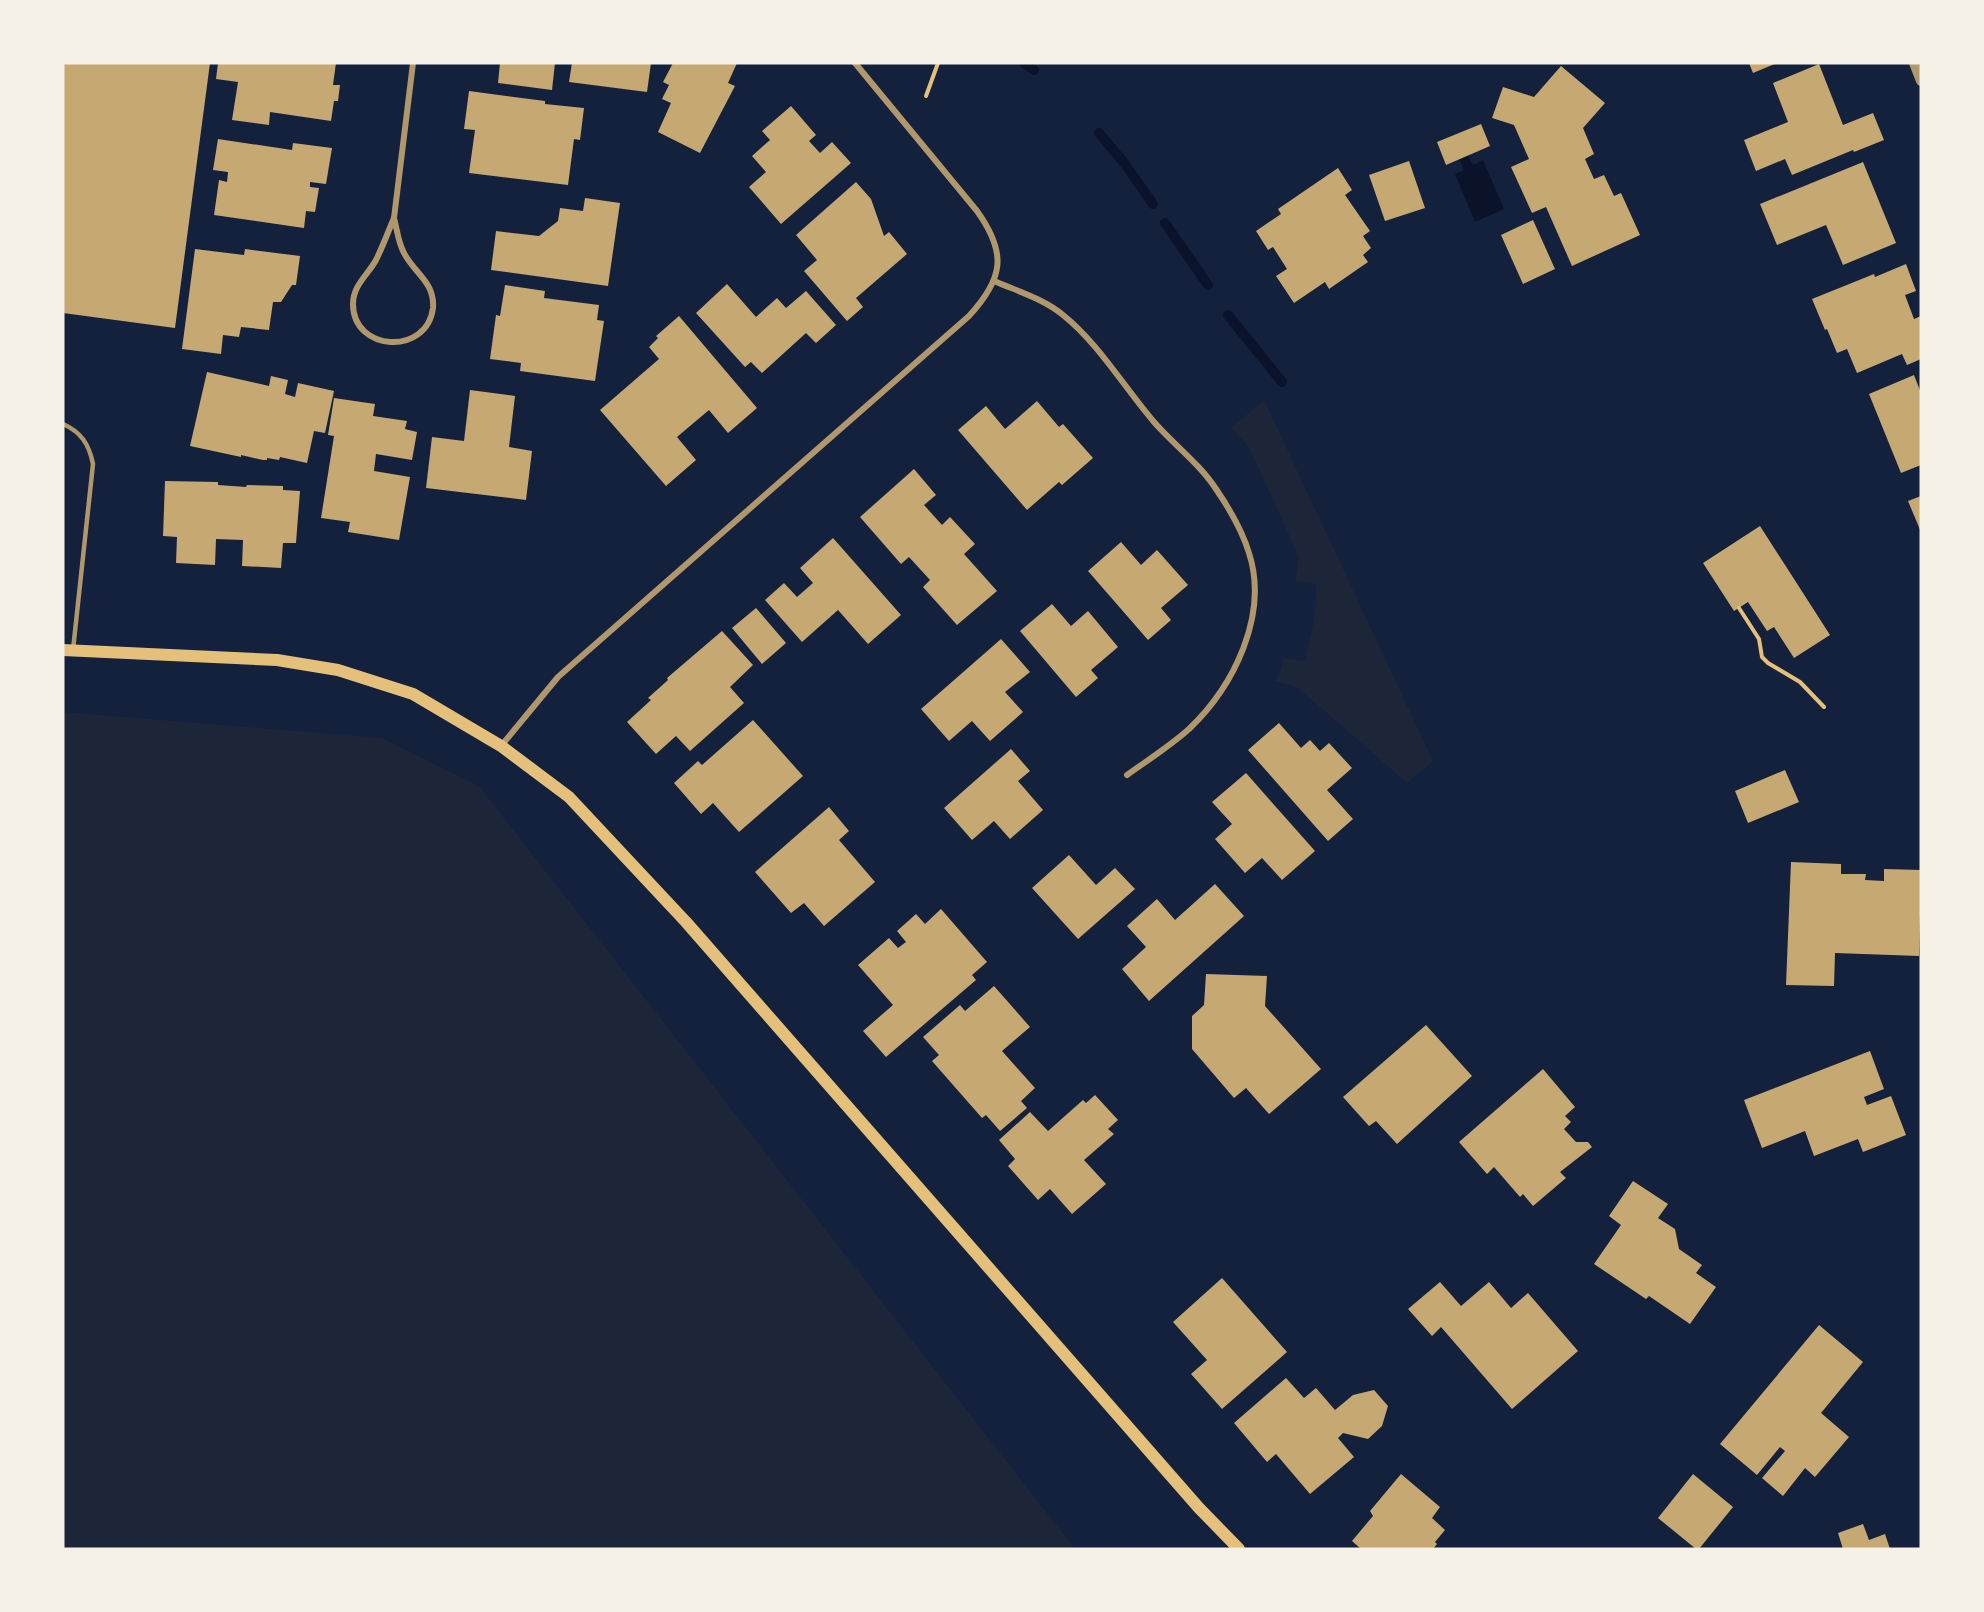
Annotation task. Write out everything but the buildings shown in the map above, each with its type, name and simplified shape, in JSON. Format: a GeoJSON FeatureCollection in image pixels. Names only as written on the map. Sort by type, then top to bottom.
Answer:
{"type":"FeatureCollection","features":[{"type":"Feature","properties":{"kind":"main road"},"geometry":{"type":"LineString","coordinates":[[68,650],[277,660],[338,670],[413,694],[501,746],[569,797],[678,913],[1199,1508],[1239,1549]]}},
{"type":"Feature","properties":{"kind":"street"},"geometry":{"type":"LineString","coordinates":[[394,218],[400,246],[405,256],[429,285],[433,309],[429,321],[416,335],[399,342],[387,343],[363,330],[356,318],[353,304],[355,290],[374,263],[394,218],[413,63]]}},
{"type":"Feature","properties":{"kind":"street"},"geometry":{"type":"LineString","coordinates":[[501,746],[558,677],[969,316],[987,294],[994,281],[997,268],[996,243],[985,222],[855,63]]}},
{"type":"Feature","properties":{"kind":"street"},"geometry":{"type":"LineString","coordinates":[[1914,63],[1921,81]]}},
{"type":"Feature","properties":{"kind":"street"},"geometry":{"type":"LineString","coordinates":[[994,281],[1031,296],[1063,315],[1084,336],[1156,425],[1188,456],[1215,487],[1237,522],[1250,553],[1255,580],[1253,614],[1246,642],[1232,671],[1214,699],[1190,728],[1127,774]]}},
{"type":"Feature","properties":{"kind":"lane"},"geometry":{"type":"LineString","coordinates":[[63,424],[73,428],[87,443],[93,464],[68,650]]}},
{"type":"Feature","properties":{"kind":"path"},"geometry":{"type":"LineString","coordinates":[[926,96],[938,63]]}},
{"type":"Feature","properties":{"kind":"path"},"geometry":{"type":"LineString","coordinates":[[1739,608],[1759,639],[1762,657],[1800,682],[1824,707]]}},
{"type":"Feature","properties":{"kind":"shaded area"},"geometry":{"type":"Polygon","coordinates":[[[1468,156],[1473,165],[1483,160],[1504,209],[1475,222],[1455,174],[1464,170],[1459,159],[1468,156]]]}},
{"type":"Feature","properties":{"kind":"shaded area"},"geometry":{"type":"Polygon","coordinates":[[[1264,400],[1433,761],[1407,783],[1297,687],[1275,681],[1281,671],[1283,658],[1305,661],[1313,624],[1317,584],[1295,581],[1299,557],[1249,447],[1231,428],[1264,400]]]}},
{"type":"Feature","properties":{"kind":"shaded area"},"geometry":{"type":"Polygon","coordinates":[[[63,712],[382,738],[479,786],[1075,1549],[63,1549],[63,712]]]}},
{"type":"Feature","properties":{"kind":"waterway"},"geometry":{"type":"LineString","coordinates":[[1024,63],[1034,70]]}},
{"type":"Feature","properties":{"kind":"waterway"},"geometry":{"type":"LineString","coordinates":[[1099,133],[1125,164],[1153,204]]}},
{"type":"Feature","properties":{"kind":"waterway"},"geometry":{"type":"LineString","coordinates":[[1165,223],[1208,285]]}},
{"type":"Feature","properties":{"kind":"waterway"},"geometry":{"type":"LineString","coordinates":[[1228,315],[1282,382]]}}]}
